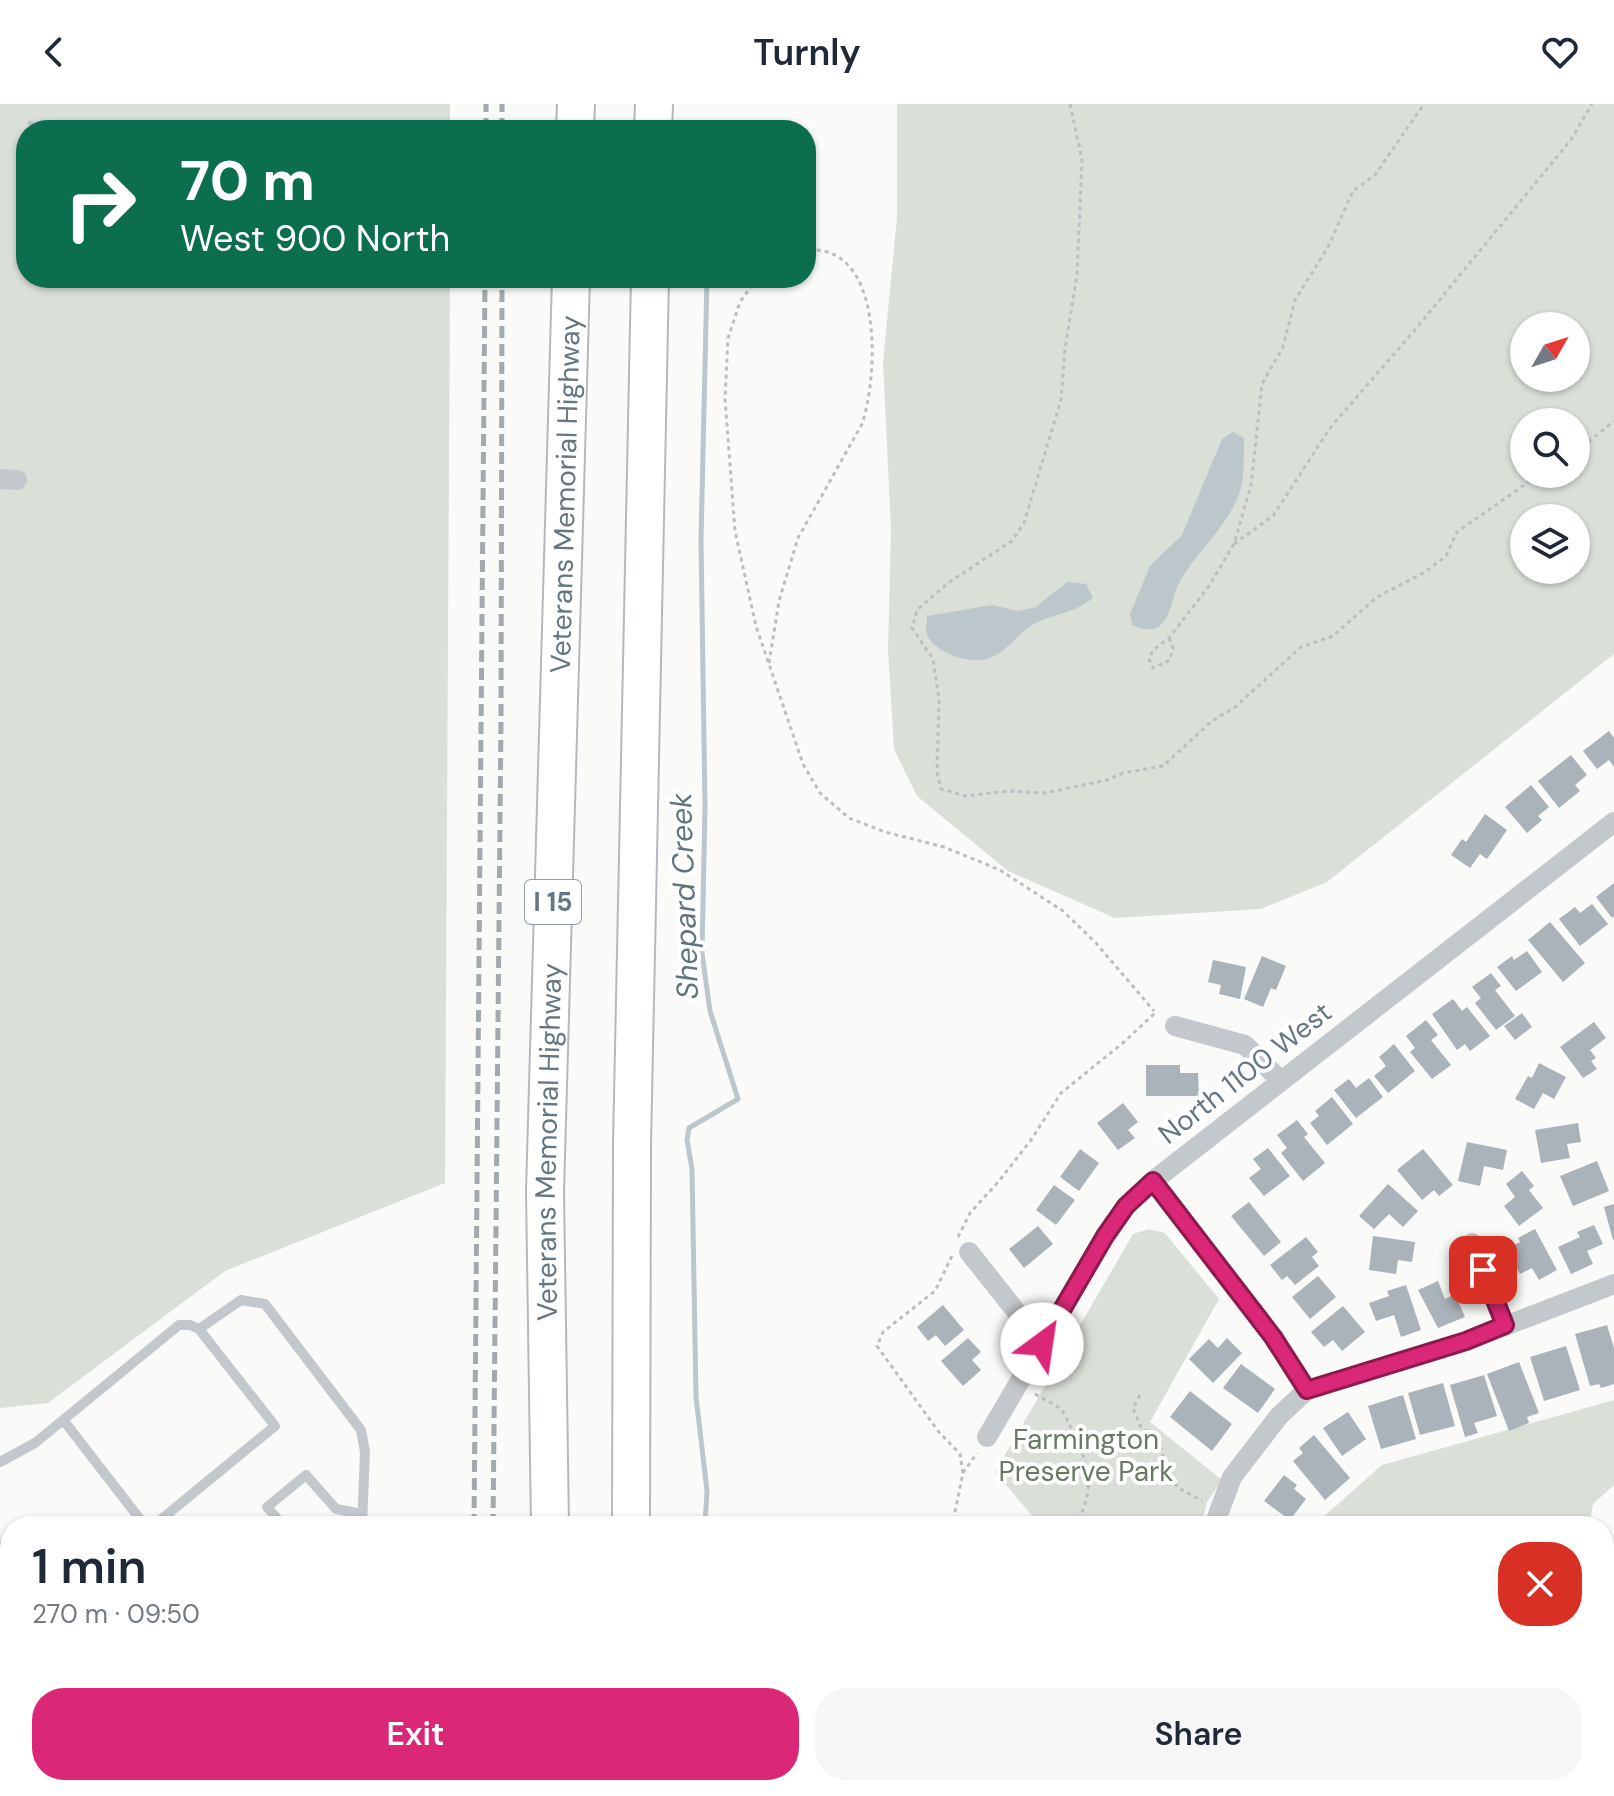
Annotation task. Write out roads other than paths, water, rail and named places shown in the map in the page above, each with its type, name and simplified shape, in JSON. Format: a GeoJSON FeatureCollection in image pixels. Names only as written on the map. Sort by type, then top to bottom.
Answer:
{"type":"FeatureCollection","features":[{"type":"Feature","properties":{"kind":"highway","name":"Veterans Memorial Highway"},"geometry":{"type":"LineString","coordinates":[[550,1516],[545,1191],[571,288]]}},
{"type":"Feature","properties":{"kind":"highway"},"geometry":{"type":"LineString","coordinates":[[631,1516],[632,1145],[650,288]]}},
{"type":"Feature","properties":{"kind":"street","name":"North 1100 West"},"geometry":{"type":"LineString","coordinates":[[987,1437],[1105,1236],[1126,1206],[1153,1181],[1614,822]]}},
{"type":"Feature","properties":{"kind":"street"},"geometry":{"type":"LineString","coordinates":[[1175,1026],[1245,1045],[1281,1081]]}},
{"type":"Feature","properties":{"kind":"street"},"geometry":{"type":"LineString","coordinates":[[1153,1181],[1273,1337],[1307,1390]]}},
{"type":"Feature","properties":{"kind":"street"},"geometry":{"type":"LineString","coordinates":[[1472,1243],[1505,1325]]}},
{"type":"Feature","properties":{"kind":"street"},"geometry":{"type":"LineString","coordinates":[[969,1252],[1042,1344]]}},
{"type":"Feature","properties":{"kind":"street"},"geometry":{"type":"LineString","coordinates":[[1219,1516],[1232,1477],[1279,1416],[1307,1390],[1466,1341],[1614,1284]]}},
{"type":"Feature","properties":{"kind":"lane"},"geometry":{"type":"LineString","coordinates":[[199,1329],[241,1300],[265,1304],[361,1430],[365,1452],[362,1514],[336,1509],[306,1475],[267,1507],[275,1516]]}},
{"type":"Feature","properties":{"kind":"lane"},"geometry":{"type":"LineString","coordinates":[[0,1462],[27,1449],[64,1421],[179,1325],[190,1325],[199,1329],[275,1426],[165,1516]]}},
{"type":"Feature","properties":{"kind":"lane"},"geometry":{"type":"LineString","coordinates":[[64,1421],[138,1516]]}},
{"type":"Feature","properties":{"kind":"waterway","name":"Shepard Creek"},"geometry":{"type":"LineString","coordinates":[[706,1516],[707,1491],[696,1397],[692,1169],[687,1140],[689,1128],[738,1099],[710,1011],[702,953],[705,807],[701,540],[707,288]]}},
{"type":"Feature","properties":{"kind":"railway"},"geometry":{"type":"LineString","coordinates":[[486,104],[486,120]]}},
{"type":"Feature","properties":{"kind":"railway"},"geometry":{"type":"LineString","coordinates":[[502,104],[502,120]]}},
{"type":"Feature","properties":{"kind":"railway"},"geometry":{"type":"LineString","coordinates":[[474,1516],[485,288]]}},
{"type":"Feature","properties":{"kind":"railway"},"geometry":{"type":"LineString","coordinates":[[493,1516],[502,288]]}},
{"type":"Feature","properties":{"kind":"park label","name":"Farmington Preserve Park"},"geometry":{"type":"Point","coordinates":[1086,1455]}}]}
